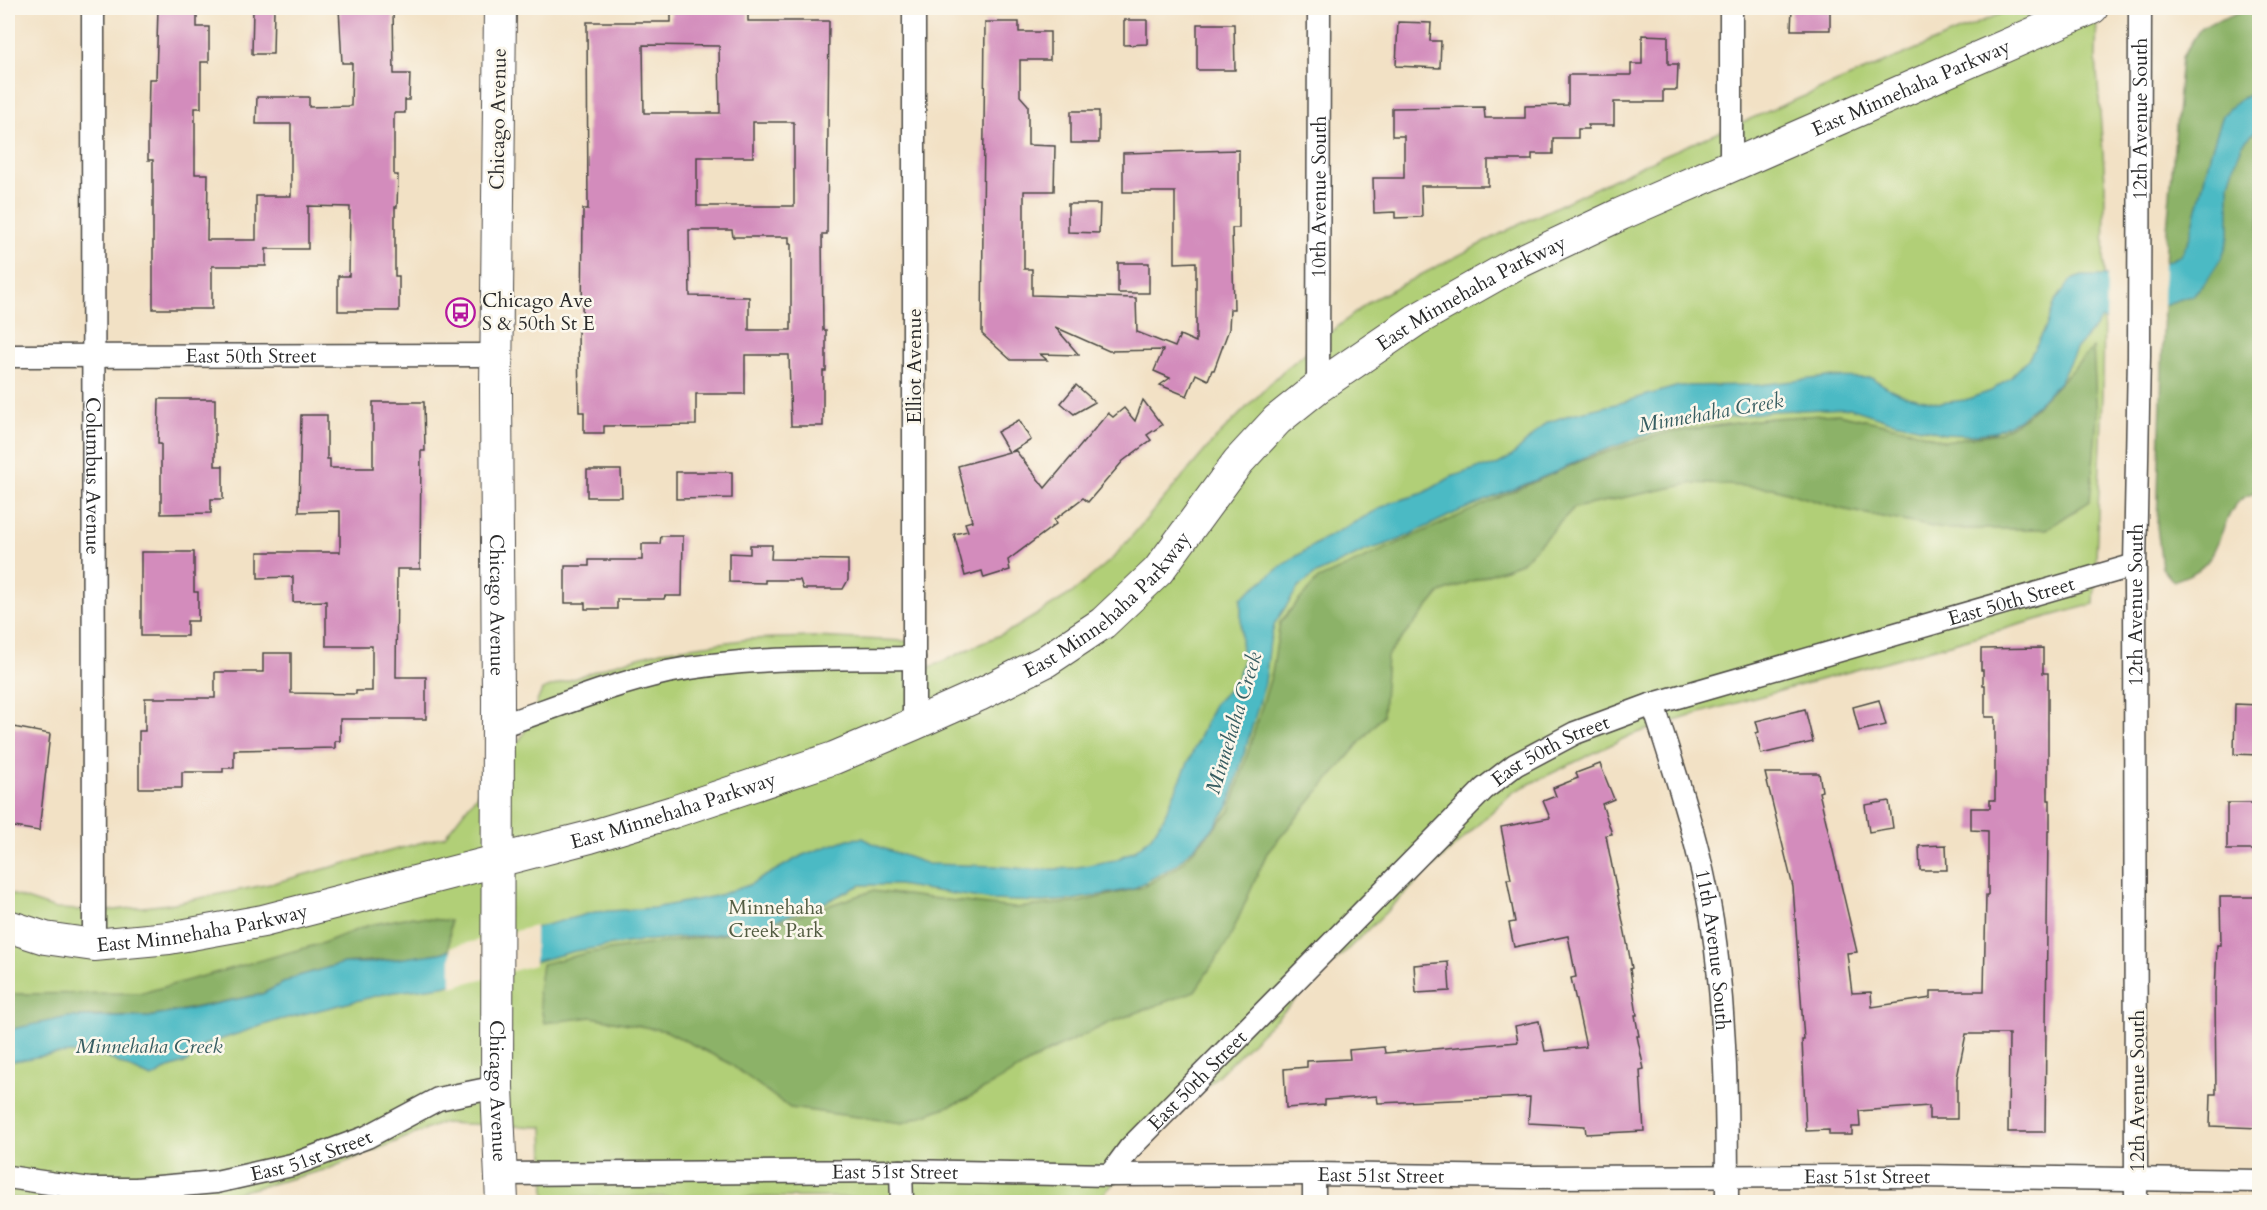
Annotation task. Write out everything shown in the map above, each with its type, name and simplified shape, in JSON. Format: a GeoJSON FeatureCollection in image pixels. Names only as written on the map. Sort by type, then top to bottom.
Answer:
{"type":"FeatureCollection","features":[{"type":"Feature","properties":{"kind":"street","name":"Columbus Avenue"},"geometry":{"type":"LineString","coordinates":[[93,8],[94,945]]}},
{"type":"Feature","properties":{"kind":"street","name":"Chicago Avenue"},"geometry":{"type":"LineString","coordinates":[[500,8],[496,355],[497,1087],[502,1188]]}},
{"type":"Feature","properties":{"kind":"street","name":"Elliot Avenue"},"geometry":{"type":"LineString","coordinates":[[914,8],[914,724]]}},
{"type":"Feature","properties":{"kind":"street","name":"10th Avenue South"},"geometry":{"type":"LineString","coordinates":[[1318,387],[1319,8]]}},
{"type":"Feature","properties":{"kind":"street"},"geometry":{"type":"LineString","coordinates":[[1731,8],[1731,166]]}},
{"type":"Feature","properties":{"kind":"street","name":"East Minnehaha Parkway"},"geometry":{"type":"LineString","coordinates":[[8,926],[45,938],[94,945],[169,938],[263,921],[346,902],[428,877],[590,837],[673,812],[834,758],[914,724],[979,695],[1046,661],[1103,623],[1158,571],[1238,462],[1269,429],[1318,387],[1416,320],[1516,264],[1621,214],[2092,8]]}},
{"type":"Feature","properties":{"kind":"street","name":"12th Avenue South"},"geometry":{"type":"LineString","coordinates":[[2136,1203],[2135,565],[2140,265],[2140,8]]}},
{"type":"Feature","properties":{"kind":"street","name":"East 50th Street"},"geometry":{"type":"LineString","coordinates":[[8,356],[496,355]]}},
{"type":"Feature","properties":{"kind":"street","name":"East 50th Street"},"geometry":{"type":"LineString","coordinates":[[1110,1175],[1130,1148],[1484,789],[1515,765],[1575,733],[1653,704],[2135,565]]}},
{"type":"Feature","properties":{"kind":"street"},"geometry":{"type":"LineString","coordinates":[[497,727],[593,694],[667,672],[748,661],[915,658]]}},
{"type":"Feature","properties":{"kind":"street","name":"11th Avenue South"},"geometry":{"type":"LineString","coordinates":[[1653,704],[1690,818],[1712,919],[1724,1022],[1727,1203]]}},
{"type":"Feature","properties":{"kind":"street","name":"East 51st Street"},"geometry":{"type":"LineString","coordinates":[[8,1177],[90,1196],[136,1189],[216,1182],[292,1165],[368,1137],[438,1100],[497,1087]]}},
{"type":"Feature","properties":{"kind":"street"},"geometry":{"type":"LineString","coordinates":[[901,1171],[902,1203]]}},
{"type":"Feature","properties":{"kind":"street","name":"East 51st Street"},"geometry":{"type":"LineString","coordinates":[[502,1188],[901,1171],[1110,1175],[1920,1176],[2259,1181]]}},
{"type":"Feature","properties":{"kind":"street"},"geometry":{"type":"LineString","coordinates":[[1314,1174],[1314,1203]]}},
{"type":"Feature","properties":{"kind":"green space","name":"Minnehaha Creek Park"},"geometry":{"type":"Polygon","coordinates":[[[2014,8],[2097,8],[2096,58],[2105,181],[2103,395],[2094,604],[1700,713],[1631,735],[1513,792],[1172,1120],[1100,1198],[545,1197],[543,1127],[442,1123],[328,1169],[224,1196],[166,1202],[59,1202],[8,1198],[8,893],[56,909],[106,911],[170,904],[270,884],[445,836],[523,735],[542,690],[614,664],[661,651],[750,639],[813,637],[927,642],[928,668],[1015,628],[1072,593],[1113,558],[1215,439],[1283,371],[1370,301],[1512,228],[1662,156],[2014,8]]]}},
{"type":"Feature","properties":{"kind":"green space"},"geometry":{"type":"Polygon","coordinates":[[[2250,8],[2259,8],[2259,493],[2248,495],[2233,509],[2214,550],[2202,567],[2173,581],[2162,568],[2157,526],[2166,241],[2182,57],[2201,27],[2250,8]]]}},
{"type":"Feature","properties":{"kind":"green space"},"geometry":{"type":"Polygon","coordinates":[[[2093,348],[2097,417],[2090,501],[2047,529],[1943,529],[1841,509],[1773,488],[1694,483],[1574,508],[1521,563],[1440,593],[1387,656],[1383,715],[1267,853],[1229,940],[1195,991],[1109,1023],[1048,1052],[965,1100],[903,1123],[790,1108],[727,1062],[666,1031],[592,1017],[544,1023],[538,992],[542,964],[587,953],[755,930],[872,891],[1014,908],[1080,902],[1143,887],[1178,867],[1230,811],[1272,673],[1280,622],[1318,579],[1583,460],[1664,433],[1771,418],[1838,414],[1907,429],[1944,441],[1999,433],[2026,417],[2093,348]]]}},
{"type":"Feature","properties":{"kind":"green space"},"geometry":{"type":"Polygon","coordinates":[[[410,917],[450,921],[449,951],[414,958],[344,963],[295,977],[262,994],[149,1017],[93,1016],[8,1030],[8,994],[142,993],[323,943],[369,925],[410,917]]]}},
{"type":"Feature","properties":{"kind":"water","name":"Minnehaha Creek"},"geometry":{"type":"Polygon","coordinates":[[[2259,91],[2259,127],[2242,145],[2229,183],[2229,237],[2222,257],[2207,280],[2193,295],[2112,322],[2102,319],[2077,348],[2059,382],[2038,404],[2019,419],[1994,432],[1970,435],[1944,434],[1890,421],[1850,408],[1772,411],[1699,422],[1658,431],[1585,457],[1558,471],[1455,513],[1399,540],[1365,551],[1314,575],[1298,588],[1275,623],[1270,641],[1265,683],[1229,805],[1215,826],[1176,865],[1133,889],[1072,900],[1041,902],[992,900],[898,885],[860,885],[828,901],[761,926],[712,935],[640,941],[575,951],[443,986],[388,993],[279,1020],[204,1045],[187,1062],[169,1068],[152,1078],[114,1061],[91,1054],[60,1054],[8,1062],[8,1030],[68,1017],[149,1017],[181,1011],[262,994],[295,977],[344,963],[369,963],[440,953],[595,912],[654,908],[716,896],[749,885],[803,855],[848,839],[863,838],[882,848],[928,864],[1037,870],[1073,868],[1115,860],[1134,851],[1150,838],[1163,819],[1214,704],[1236,682],[1243,661],[1241,598],[1284,564],[1322,540],[1390,503],[1424,493],[1451,477],[1478,468],[1495,466],[1511,457],[1546,423],[1679,386],[1759,385],[1828,377],[1872,378],[1906,396],[1940,403],[1965,400],[1991,391],[2011,377],[2029,358],[2046,327],[2055,302],[2071,280],[2082,276],[2107,276],[2162,264],[2181,255],[2190,237],[2211,151],[2223,115],[2240,99],[2259,91]]]}},
{"type":"Feature","properties":{"kind":"pier"},"geometry":{"type":"Polygon","coordinates":[[[2164,260],[2163,307],[2113,325],[2106,323],[2107,273],[2164,260]]]}},
{"type":"Feature","properties":{"kind":"pier"},"geometry":{"type":"Polygon","coordinates":[[[535,926],[535,965],[451,987],[451,947],[535,926]]]}},
{"type":"Feature","properties":{"kind":"building"},"geometry":{"type":"Polygon","coordinates":[[[158,8],[197,8],[197,27],[209,27],[209,62],[201,62],[201,108],[195,108],[195,174],[208,174],[207,240],[256,240],[256,196],[291,196],[291,124],[256,124],[257,97],[309,97],[309,107],[351,106],[352,63],[342,63],[339,8],[393,8],[394,74],[410,74],[409,100],[405,100],[405,113],[394,113],[394,175],[398,175],[397,207],[395,207],[395,276],[399,276],[399,311],[338,311],[338,276],[349,276],[350,207],[308,206],[308,249],[266,249],[266,266],[212,266],[212,309],[153,309],[153,160],[148,160],[148,124],[149,79],[156,79],[158,8]]]}},
{"type":"Feature","properties":{"kind":"building"},"geometry":{"type":"Polygon","coordinates":[[[253,8],[274,8],[273,54],[252,54],[253,8]]]}},
{"type":"Feature","properties":{"kind":"building"},"geometry":{"type":"Polygon","coordinates":[[[671,8],[748,8],[748,21],[829,21],[827,234],[822,234],[823,330],[826,330],[823,426],[791,426],[789,355],[745,355],[745,394],[696,394],[696,425],[604,426],[604,433],[584,433],[584,412],[579,412],[578,328],[582,328],[583,209],[588,209],[587,22],[671,22],[671,8]],[[643,45],[644,113],[720,113],[719,46],[643,45]],[[753,122],[753,157],[697,157],[697,206],[794,206],[794,122],[753,122]],[[689,230],[690,296],[749,297],[749,330],[791,330],[791,244],[789,244],[789,237],[733,237],[732,230],[689,230]]]}},
{"type":"Feature","properties":{"kind":"building"},"geometry":{"type":"Polygon","coordinates":[[[1792,8],[1830,8],[1830,30],[1791,30],[1792,8]]]}},
{"type":"Feature","properties":{"kind":"building"},"geometry":{"type":"Polygon","coordinates":[[[1124,20],[1147,20],[1147,44],[1124,45],[1124,20]]]}},
{"type":"Feature","properties":{"kind":"building"},"geometry":{"type":"Polygon","coordinates":[[[985,22],[1019,22],[1019,32],[1050,32],[1050,60],[1020,60],[1020,96],[1028,105],[1028,145],[1055,146],[1054,191],[1024,191],[1024,269],[1032,269],[1032,295],[1136,298],[1137,332],[1175,347],[1180,335],[1196,342],[1196,262],[1175,263],[1175,192],[1123,192],[1123,153],[1239,150],[1239,228],[1232,228],[1234,309],[1230,309],[1229,329],[1214,370],[1208,380],[1196,374],[1187,396],[1160,385],[1170,378],[1154,371],[1163,350],[1109,351],[1055,327],[1079,355],[1040,354],[1047,360],[1011,360],[982,334],[985,22]]]}},
{"type":"Feature","properties":{"kind":"building"},"geometry":{"type":"Polygon","coordinates":[[[1398,22],[1431,23],[1430,41],[1441,41],[1440,68],[1396,66],[1398,22]]]}},
{"type":"Feature","properties":{"kind":"building"},"geometry":{"type":"Polygon","coordinates":[[[1197,24],[1234,24],[1235,70],[1197,70],[1197,24]]]}},
{"type":"Feature","properties":{"kind":"building"},"geometry":{"type":"Polygon","coordinates":[[[1642,35],[1668,36],[1668,64],[1678,64],[1677,90],[1663,90],[1663,102],[1614,102],[1614,125],[1588,125],[1588,129],[1578,129],[1578,138],[1553,138],[1553,154],[1532,154],[1532,160],[1488,160],[1488,186],[1421,186],[1422,217],[1395,218],[1395,212],[1374,213],[1373,178],[1404,178],[1404,136],[1392,136],[1392,108],[1484,107],[1485,118],[1525,118],[1525,106],[1568,105],[1568,75],[1631,75],[1631,64],[1642,64],[1642,35]]]}},
{"type":"Feature","properties":{"kind":"building"},"geometry":{"type":"Polygon","coordinates":[[[1071,111],[1099,111],[1099,143],[1071,143],[1071,111]]]}},
{"type":"Feature","properties":{"kind":"building"},"geometry":{"type":"Polygon","coordinates":[[[1068,204],[1100,204],[1099,233],[1068,232],[1068,204]]]}},
{"type":"Feature","properties":{"kind":"building"},"geometry":{"type":"Polygon","coordinates":[[[1118,263],[1149,263],[1149,293],[1118,293],[1118,263]]]}},
{"type":"Feature","properties":{"kind":"building"},"geometry":{"type":"Polygon","coordinates":[[[1076,385],[1095,402],[1074,414],[1061,403],[1076,385]]]}},
{"type":"Feature","properties":{"kind":"building"},"geometry":{"type":"Polygon","coordinates":[[[159,399],[215,399],[215,466],[223,466],[223,499],[211,499],[211,513],[161,514],[159,399]]]}},
{"type":"Feature","properties":{"kind":"building"},"geometry":{"type":"Polygon","coordinates":[[[1143,400],[1162,425],[1147,435],[1151,440],[1123,461],[1088,502],[1083,498],[1054,520],[1056,524],[1008,560],[1010,570],[984,578],[982,571],[965,576],[954,534],[968,531],[965,523],[972,521],[958,466],[1009,452],[997,432],[1019,420],[1031,440],[1011,452],[1016,451],[1045,488],[1108,413],[1113,417],[1124,408],[1135,421],[1143,400]]]}},
{"type":"Feature","properties":{"kind":"building"},"geometry":{"type":"Polygon","coordinates":[[[373,402],[424,402],[425,451],[421,451],[420,569],[397,569],[396,677],[426,677],[426,719],[340,719],[340,741],[335,741],[335,748],[234,750],[234,768],[223,768],[223,772],[182,772],[182,788],[139,788],[139,731],[145,731],[145,698],[215,698],[215,672],[263,672],[263,653],[291,653],[291,693],[356,694],[356,691],[372,691],[372,646],[326,646],[326,601],[293,602],[293,577],[258,578],[258,552],[340,552],[340,511],[299,512],[301,415],[327,415],[327,459],[330,459],[330,468],[373,468],[373,402]]]}},
{"type":"Feature","properties":{"kind":"building"},"geometry":{"type":"Polygon","coordinates":[[[587,470],[621,470],[622,497],[587,497],[587,470]]]}},
{"type":"Feature","properties":{"kind":"building"},"geometry":{"type":"Polygon","coordinates":[[[676,472],[732,472],[732,498],[676,499],[676,472]]]}},
{"type":"Feature","properties":{"kind":"building"},"geometry":{"type":"Polygon","coordinates":[[[661,536],[683,536],[682,596],[665,596],[664,599],[617,599],[617,609],[585,609],[585,603],[565,603],[565,566],[589,566],[589,560],[642,560],[642,544],[660,544],[661,536]]]}},
{"type":"Feature","properties":{"kind":"building"},"geometry":{"type":"Polygon","coordinates":[[[750,545],[772,545],[771,559],[848,560],[848,580],[843,589],[803,589],[800,580],[765,580],[765,583],[729,582],[729,553],[750,554],[750,545]]]}},
{"type":"Feature","properties":{"kind":"building"},"geometry":{"type":"Polygon","coordinates":[[[141,552],[194,552],[194,592],[198,592],[198,621],[187,621],[187,636],[141,636],[141,552]]]}},
{"type":"Feature","properties":{"kind":"building"},"geometry":{"type":"Polygon","coordinates":[[[2043,648],[2043,673],[2048,673],[2048,800],[2050,800],[2045,1132],[2008,1132],[2009,1034],[1966,1034],[1957,1078],[1957,1119],[1929,1119],[1929,1106],[1859,1111],[1860,1127],[1852,1127],[1852,1135],[1829,1135],[1829,1130],[1806,1131],[1802,1040],[1804,1040],[1793,887],[1765,773],[1819,773],[1822,791],[1819,792],[1857,952],[1847,953],[1852,993],[1871,992],[1872,1007],[1931,998],[1931,991],[1984,991],[1988,831],[1971,830],[1971,808],[1990,808],[1990,800],[1995,800],[1995,717],[1985,717],[1985,685],[1983,685],[1983,670],[1981,670],[1981,649],[2043,648]]]}},
{"type":"Feature","properties":{"kind":"building"},"geometry":{"type":"Polygon","coordinates":[[[1879,700],[1886,725],[1859,731],[1853,707],[1879,700]]]}},
{"type":"Feature","properties":{"kind":"building"},"geometry":{"type":"Polygon","coordinates":[[[2235,704],[2259,705],[2259,755],[2234,754],[2235,704]]]}},
{"type":"Feature","properties":{"kind":"building"},"geometry":{"type":"Polygon","coordinates":[[[1805,709],[1813,742],[1761,754],[1756,721],[1805,709]]]}},
{"type":"Feature","properties":{"kind":"building"},"geometry":{"type":"Polygon","coordinates":[[[8,726],[50,734],[39,831],[8,826],[8,726]]]}},
{"type":"Feature","properties":{"kind":"building"},"geometry":{"type":"Polygon","coordinates":[[[1600,764],[1614,799],[1602,804],[1612,834],[1606,835],[1632,968],[1630,969],[1637,1015],[1635,1015],[1639,1036],[1637,1036],[1644,1069],[1640,1070],[1644,1131],[1586,1134],[1585,1126],[1528,1123],[1530,1097],[1378,1103],[1377,1096],[1325,1100],[1325,1105],[1286,1108],[1284,1069],[1307,1067],[1307,1061],[1350,1059],[1349,1050],[1384,1047],[1385,1053],[1518,1042],[1515,1026],[1539,1021],[1545,1051],[1586,1047],[1571,978],[1576,977],[1568,936],[1514,947],[1509,923],[1515,922],[1507,879],[1511,879],[1501,827],[1550,818],[1543,801],[1556,796],[1553,788],[1578,778],[1576,773],[1600,764]]]}},
{"type":"Feature","properties":{"kind":"building"},"geometry":{"type":"Polygon","coordinates":[[[1889,801],[1893,828],[1869,832],[1865,805],[1889,801]]]}},
{"type":"Feature","properties":{"kind":"building"},"geometry":{"type":"Polygon","coordinates":[[[2227,803],[2259,803],[2259,850],[2227,850],[2227,803]]]}},
{"type":"Feature","properties":{"kind":"building"},"geometry":{"type":"Polygon","coordinates":[[[1946,845],[1947,870],[1920,870],[1919,846],[1946,845]]]}},
{"type":"Feature","properties":{"kind":"building"},"geometry":{"type":"Polygon","coordinates":[[[2220,897],[2259,897],[2259,1128],[2210,1126],[2211,1094],[2216,1094],[2215,993],[2217,945],[2221,945],[2220,897]]]}},
{"type":"Feature","properties":{"kind":"building"},"geometry":{"type":"Polygon","coordinates":[[[1448,962],[1450,991],[1416,993],[1414,965],[1448,962]]]}},
{"type":"Feature","properties":{"kind":"place","name":"Chicago Ave S & 50th St E"},"geometry":{"type":"Point","coordinates":[461,312]}}]}
